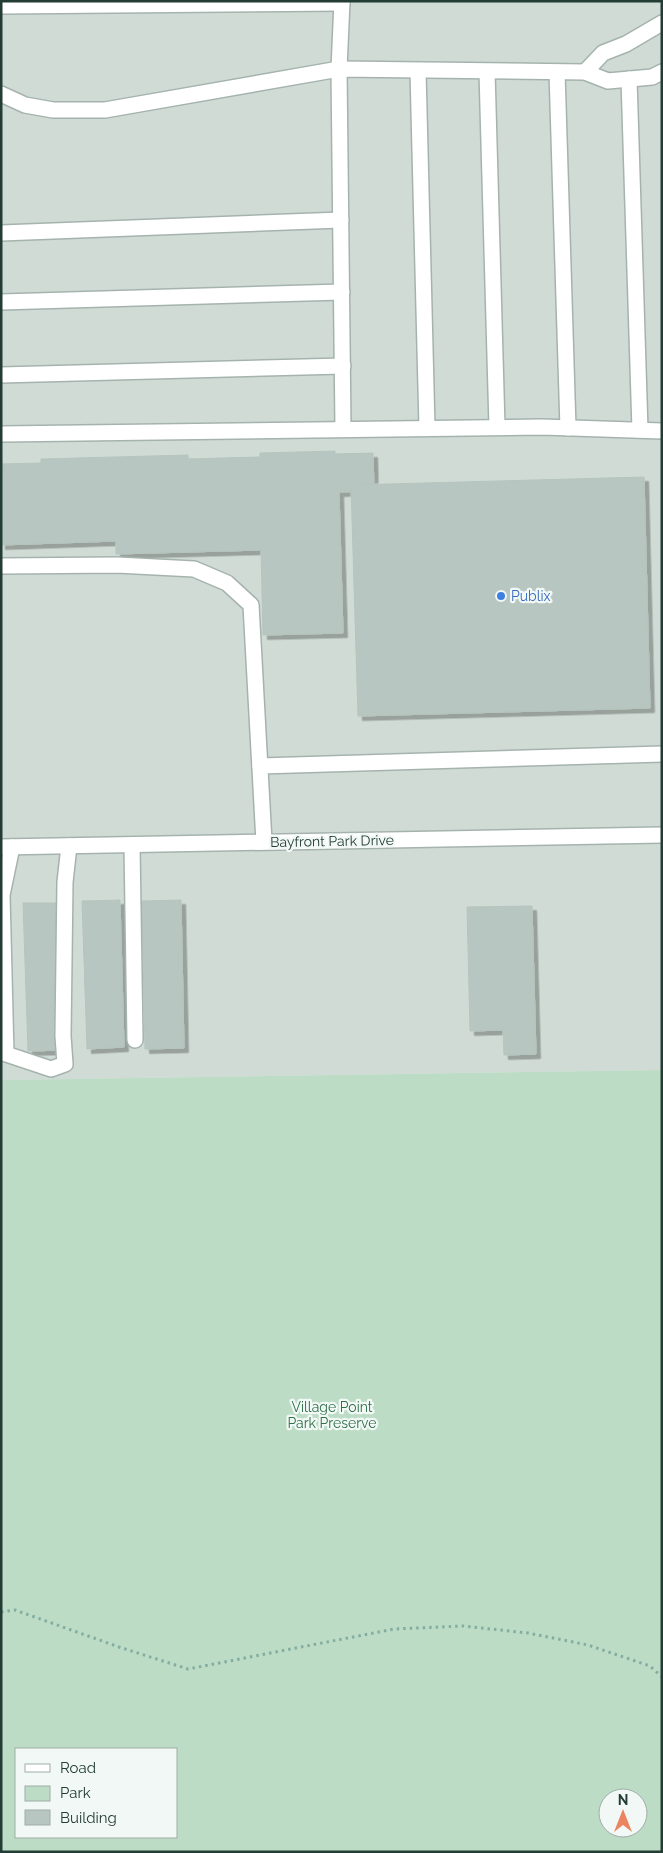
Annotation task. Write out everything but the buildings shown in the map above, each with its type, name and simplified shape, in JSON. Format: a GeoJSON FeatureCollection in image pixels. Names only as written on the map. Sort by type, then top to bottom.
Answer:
{"type":"FeatureCollection","features":[{"type":"Feature","properties":{"kind":"street"},"geometry":{"type":"LineString","coordinates":[[1,6],[342,2],[339,70],[343,429]]}},
{"type":"Feature","properties":{"kind":"street"},"geometry":{"type":"LineString","coordinates":[[585,72],[603,54],[660,27]]}},
{"type":"Feature","properties":{"kind":"street"},"geometry":{"type":"LineString","coordinates":[[1,94],[25,105],[53,110],[105,110],[339,70],[585,72],[608,81],[652,78],[662,72]]}},
{"type":"Feature","properties":{"kind":"street"},"geometry":{"type":"LineString","coordinates":[[418,71],[427,428]]}},
{"type":"Feature","properties":{"kind":"street"},"geometry":{"type":"LineString","coordinates":[[487,72],[497,428]]}},
{"type":"Feature","properties":{"kind":"street"},"geometry":{"type":"LineString","coordinates":[[557,72],[568,428]]}},
{"type":"Feature","properties":{"kind":"street"},"geometry":{"type":"LineString","coordinates":[[629,79],[640,430]]}},
{"type":"Feature","properties":{"kind":"street"},"geometry":{"type":"LineString","coordinates":[[1,233],[341,220]]}},
{"type":"Feature","properties":{"kind":"street"},"geometry":{"type":"LineString","coordinates":[[1,302],[342,292]]}},
{"type":"Feature","properties":{"kind":"street"},"geometry":{"type":"LineString","coordinates":[[1,375],[343,366]]}},
{"type":"Feature","properties":{"kind":"street"},"geometry":{"type":"LineString","coordinates":[[1,434],[427,428],[568,428],[662,431]]}},
{"type":"Feature","properties":{"kind":"street"},"geometry":{"type":"LineString","coordinates":[[1,566],[117,565],[194,569],[227,583],[251,605],[264,842]]}},
{"type":"Feature","properties":{"kind":"street"},"geometry":{"type":"LineString","coordinates":[[260,766],[662,754]]}},
{"type":"Feature","properties":{"kind":"street","name":"Bayfront Park Drive"},"geometry":{"type":"LineString","coordinates":[[6,847],[662,835]]}},
{"type":"Feature","properties":{"kind":"street"},"geometry":{"type":"LineString","coordinates":[[132,845],[135,1040]]}},
{"type":"Feature","properties":{"kind":"street"},"geometry":{"type":"LineString","coordinates":[[6,847],[2,895],[6,1054],[51,1069],[65,1064],[63,1036],[65,882],[69,846]]}},
{"type":"Feature","properties":{"kind":"path"},"geometry":{"type":"LineString","coordinates":[[1,1612],[15,1610],[188,1669],[394,1629],[463,1626],[528,1633],[588,1645],[650,1666],[662,1677]]}},
{"type":"Feature","properties":{"kind":"shaded area"},"geometry":{"type":"Polygon","coordinates":[[[1,1],[662,1],[662,1070],[1,1080],[1,1]]]}},
{"type":"Feature","properties":{"kind":"green space","name":"Village Point Park Preserve"},"geometry":{"type":"Polygon","coordinates":[[[662,1070],[662,1852],[1,1852],[1,1080],[662,1070]]]}},
{"type":"Feature","properties":{"kind":"place","name":"Publix"},"geometry":{"type":"Point","coordinates":[501,596]}}]}
